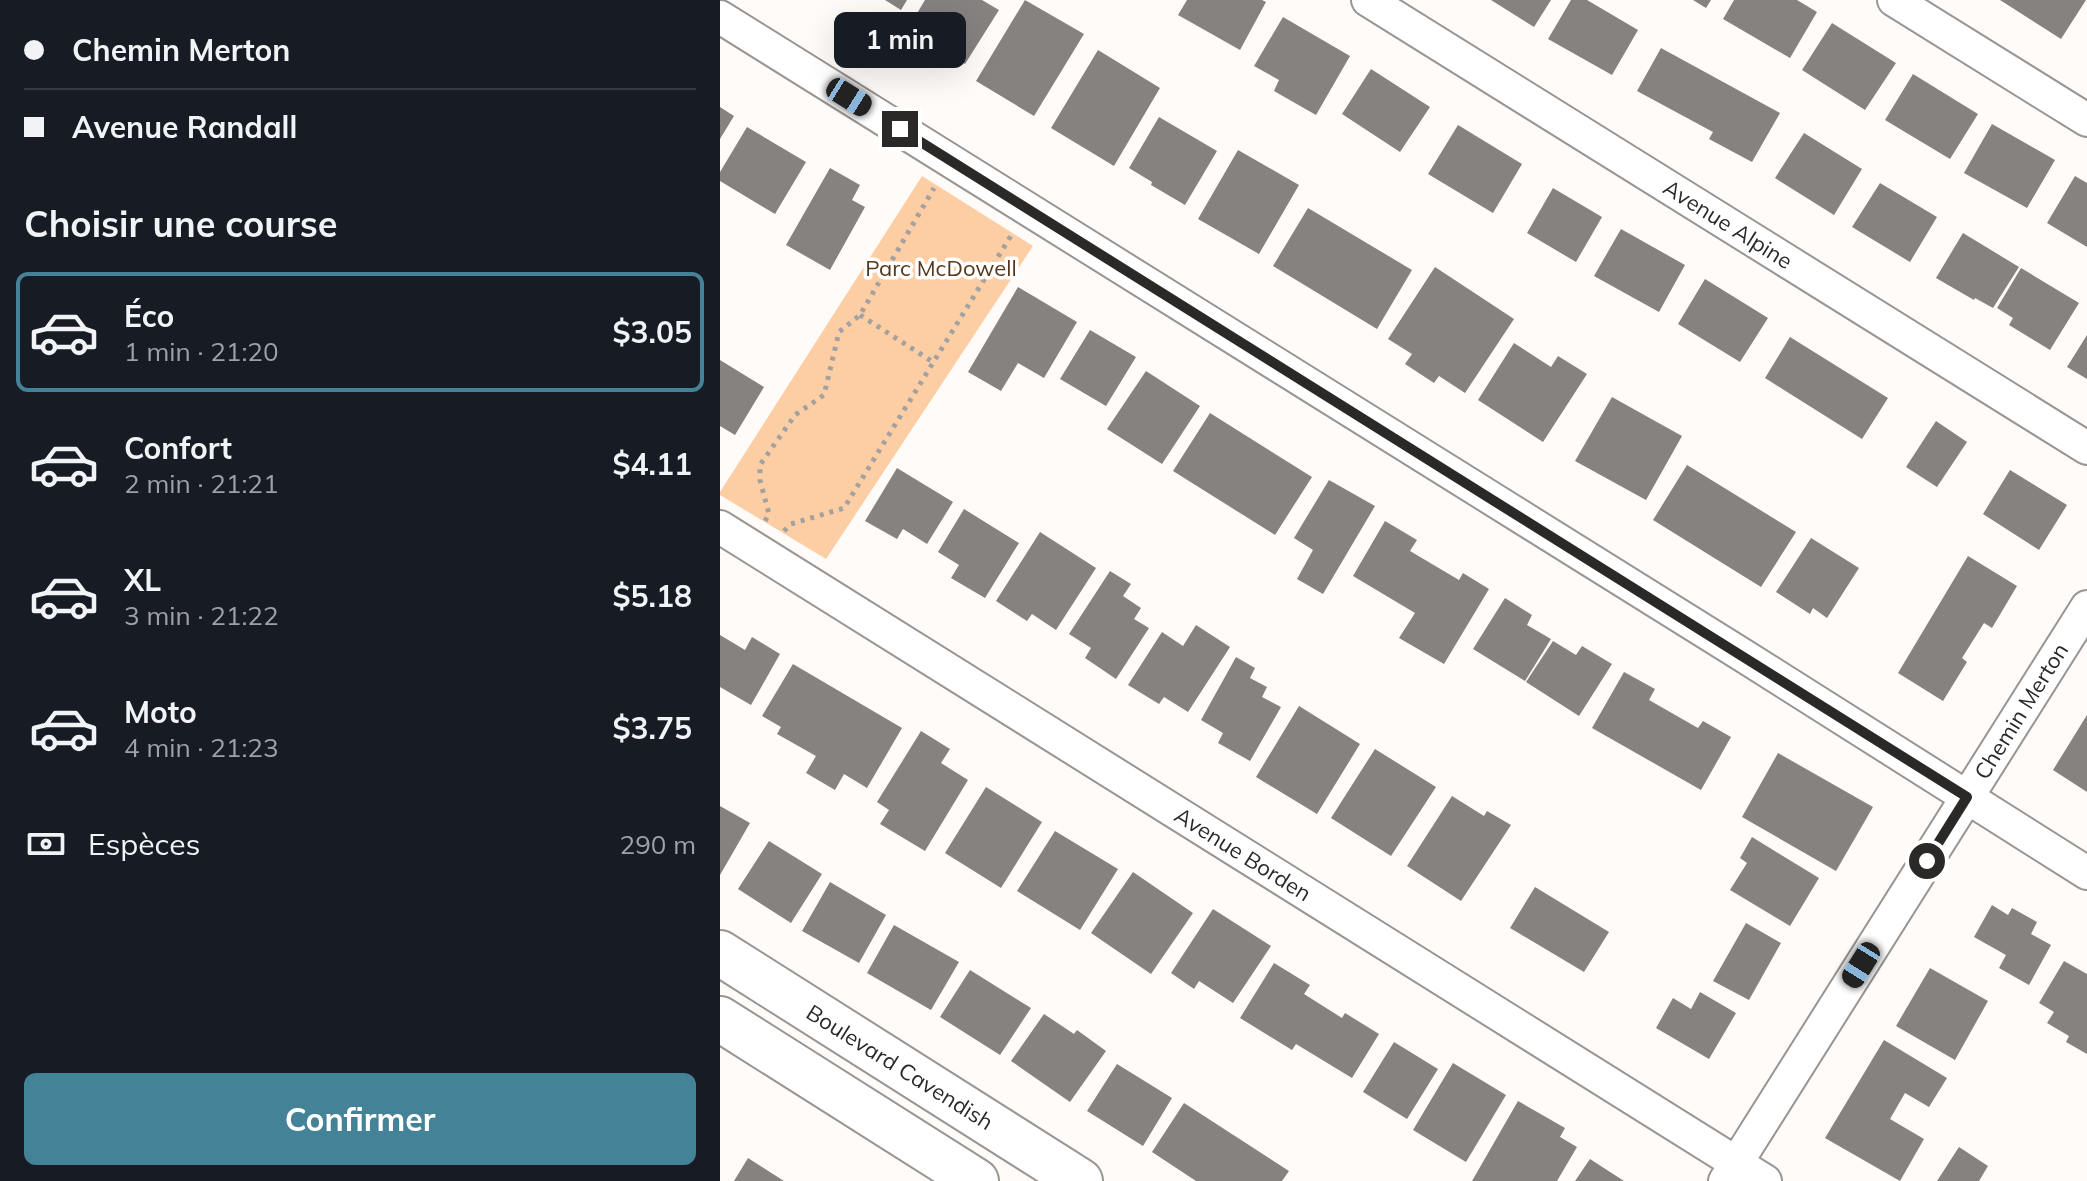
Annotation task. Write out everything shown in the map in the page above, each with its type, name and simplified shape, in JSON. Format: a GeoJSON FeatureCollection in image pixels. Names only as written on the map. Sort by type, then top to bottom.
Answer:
{"type":"FeatureCollection","features":[{"type":"Feature","properties":{"kind":"main road","name":"Boulevard Cavendish"},"geometry":{"type":"LineString","coordinates":[[720,953],[1080,1181]]}},
{"type":"Feature","properties":{"kind":"main road"},"geometry":{"type":"LineString","coordinates":[[720,1019],[976,1181]]}},
{"type":"Feature","properties":{"kind":"street","name":"Avenue Alpine"},"geometry":{"type":"LineString","coordinates":[[1368,0],[2087,448]]}},
{"type":"Feature","properties":{"kind":"street"},"geometry":{"type":"LineString","coordinates":[[1894,0],[2087,120]]}},
{"type":"Feature","properties":{"kind":"street"},"geometry":{"type":"LineString","coordinates":[[720,17],[2087,873]]}},
{"type":"Feature","properties":{"kind":"street","name":"Avenue Borden"},"geometry":{"type":"LineString","coordinates":[[720,527],[1730,1172],[1765,1181]]}},
{"type":"Feature","properties":{"kind":"street","name":"Chemin Merton"},"geometry":{"type":"LineString","coordinates":[[1730,1172],[2087,607]]}},
{"type":"Feature","properties":{"kind":"path"},"geometry":{"type":"LineString","coordinates":[[762,525],[769,514],[760,480],[760,465],[795,415],[824,395],[839,332],[860,315],[937,183]]}},
{"type":"Feature","properties":{"kind":"path"},"geometry":{"type":"LineString","coordinates":[[780,537],[791,524],[844,508],[1014,230]]}},
{"type":"Feature","properties":{"kind":"path"},"geometry":{"type":"LineString","coordinates":[[860,315],[933,362]]}},
{"type":"Feature","properties":{"kind":"green space","name":"Parc McDowell"},"geometry":{"type":"Polygon","coordinates":[[[922,176],[1033,246],[826,559],[720,495],[720,492],[922,176]]]}},
{"type":"Feature","properties":{"kind":"building"},"geometry":{"type":"Polygon","coordinates":[[[885,0],[907,0],[901,10],[885,0]]]}},
{"type":"Feature","properties":{"kind":"building"},"geometry":{"type":"Polygon","coordinates":[[[925,0],[982,0],[999,10],[965,64],[938,47],[946,34],[916,15],[925,0]]]}},
{"type":"Feature","properties":{"kind":"building"},"geometry":{"type":"Polygon","coordinates":[[[1025,0],[1084,34],[1034,116],[976,81],[1025,0]]]}},
{"type":"Feature","properties":{"kind":"building"},"geometry":{"type":"Polygon","coordinates":[[[1187,0],[1266,2],[1240,50],[1178,15],[1187,0]]]}},
{"type":"Feature","properties":{"kind":"building"},"geometry":{"type":"Polygon","coordinates":[[[1491,0],[1551,0],[1534,27],[1491,0]]]}},
{"type":"Feature","properties":{"kind":"building"},"geometry":{"type":"Polygon","coordinates":[[[1571,0],[1587,0],[1638,30],[1612,75],[1548,39],[1571,0]]]}},
{"type":"Feature","properties":{"kind":"building"},"geometry":{"type":"Polygon","coordinates":[[[1693,0],[1711,0],[1706,8],[1693,0]]]}},
{"type":"Feature","properties":{"kind":"building"},"geometry":{"type":"Polygon","coordinates":[[[1734,0],[1797,0],[1817,12],[1790,58],[1723,19],[1734,0]]]}},
{"type":"Feature","properties":{"kind":"building"},"geometry":{"type":"Polygon","coordinates":[[[2000,0],[2086,0],[2061,39],[2000,0]]]}},
{"type":"Feature","properties":{"kind":"building"},"geometry":{"type":"Polygon","coordinates":[[[1283,17],[1350,56],[1316,115],[1274,91],[1279,80],[1254,66],[1283,17]]]}},
{"type":"Feature","properties":{"kind":"building"},"geometry":{"type":"Polygon","coordinates":[[[1832,23],[1896,63],[1865,110],[1802,70],[1832,23]]]}},
{"type":"Feature","properties":{"kind":"building"},"geometry":{"type":"Polygon","coordinates":[[[1661,48],[1780,113],[1752,162],[1709,139],[1713,132],[1637,91],[1661,48]]]}},
{"type":"Feature","properties":{"kind":"building"},"geometry":{"type":"Polygon","coordinates":[[[1098,50],[1160,88],[1114,166],[1051,128],[1098,50]]]}},
{"type":"Feature","properties":{"kind":"building"},"geometry":{"type":"Polygon","coordinates":[[[1371,69],[1430,107],[1400,152],[1342,114],[1371,69]]]}},
{"type":"Feature","properties":{"kind":"building"},"geometry":{"type":"Polygon","coordinates":[[[1913,74],[1978,114],[1950,159],[1885,120],[1913,74]]]}},
{"type":"Feature","properties":{"kind":"building"},"geometry":{"type":"Polygon","coordinates":[[[720,107],[734,116],[720,139],[720,107]]]}},
{"type":"Feature","properties":{"kind":"building"},"geometry":{"type":"Polygon","coordinates":[[[1159,117],[1217,151],[1185,205],[1129,168],[1159,117]]]}},
{"type":"Feature","properties":{"kind":"building"},"geometry":{"type":"Polygon","coordinates":[[[1992,124],[2055,160],[2027,208],[1964,173],[1992,124]]]}},
{"type":"Feature","properties":{"kind":"building"},"geometry":{"type":"Polygon","coordinates":[[[1458,125],[1522,164],[1493,213],[1428,174],[1458,125]]]}},
{"type":"Feature","properties":{"kind":"building"},"geometry":{"type":"Polygon","coordinates":[[[747,127],[806,162],[775,214],[720,181],[720,172],[747,127]]]}},
{"type":"Feature","properties":{"kind":"building"},"geometry":{"type":"Polygon","coordinates":[[[1804,133],[1862,169],[1834,215],[1775,178],[1804,133]]]}},
{"type":"Feature","properties":{"kind":"building"},"geometry":{"type":"Polygon","coordinates":[[[1238,150],[1299,185],[1259,254],[1198,219],[1238,150]]]}},
{"type":"Feature","properties":{"kind":"building"},"geometry":{"type":"Polygon","coordinates":[[[830,168],[860,185],[852,200],[865,207],[830,270],[786,245],[830,168]]]}},
{"type":"Feature","properties":{"kind":"building"},"geometry":{"type":"Polygon","coordinates":[[[2075,176],[2087,183],[2087,247],[2047,223],[2075,176]]]}},
{"type":"Feature","properties":{"kind":"building"},"geometry":{"type":"Polygon","coordinates":[[[1880,183],[1937,217],[1910,262],[1852,227],[1880,183]]]}},
{"type":"Feature","properties":{"kind":"building"},"geometry":{"type":"Polygon","coordinates":[[[1553,188],[1602,217],[1576,262],[1527,233],[1553,188]]]}},
{"type":"Feature","properties":{"kind":"building"},"geometry":{"type":"Polygon","coordinates":[[[1308,208],[1412,270],[1377,329],[1273,266],[1308,208]]]}},
{"type":"Feature","properties":{"kind":"building"},"geometry":{"type":"Polygon","coordinates":[[[1621,229],[1685,265],[1659,312],[1594,276],[1621,229]]]}},
{"type":"Feature","properties":{"kind":"building"},"geometry":{"type":"Polygon","coordinates":[[[1963,233],[2019,267],[1993,308],[1936,278],[1963,233]]]}},
{"type":"Feature","properties":{"kind":"building"},"geometry":{"type":"Polygon","coordinates":[[[1435,267],[1514,319],[1465,393],[1439,376],[1434,383],[1405,364],[1412,354],[1388,339],[1435,267]]]}},
{"type":"Feature","properties":{"kind":"building"},"geometry":{"type":"Polygon","coordinates":[[[2021,268],[2079,303],[2050,350],[2009,325],[2013,318],[1997,308],[2021,268]]]}},
{"type":"Feature","properties":{"kind":"building"},"geometry":{"type":"Polygon","coordinates":[[[1705,279],[1768,318],[1740,362],[1678,324],[1705,279]]]}},
{"type":"Feature","properties":{"kind":"building"},"geometry":{"type":"Polygon","coordinates":[[[1018,287],[1077,322],[1044,378],[1018,363],[1001,391],[968,372],[1018,287]]]}},
{"type":"Feature","properties":{"kind":"building"},"geometry":{"type":"Polygon","coordinates":[[[1090,330],[1136,357],[1106,406],[1060,379],[1090,330]]]}},
{"type":"Feature","properties":{"kind":"building"},"geometry":{"type":"Polygon","coordinates":[[[2087,335],[2087,379],[2067,367],[2087,335]]]}},
{"type":"Feature","properties":{"kind":"building"},"geometry":{"type":"Polygon","coordinates":[[[1790,337],[1888,398],[1862,439],[1765,378],[1790,337]]]}},
{"type":"Feature","properties":{"kind":"building"},"geometry":{"type":"Polygon","coordinates":[[[1514,343],[1551,367],[1558,356],[1587,374],[1543,442],[1478,400],[1514,343]]]}},
{"type":"Feature","properties":{"kind":"building"},"geometry":{"type":"Polygon","coordinates":[[[720,360],[764,387],[735,435],[720,426],[720,360]]]}},
{"type":"Feature","properties":{"kind":"building"},"geometry":{"type":"Polygon","coordinates":[[[1146,371],[1200,406],[1162,464],[1107,429],[1146,371]]]}},
{"type":"Feature","properties":{"kind":"building"},"geometry":{"type":"Polygon","coordinates":[[[1612,397],[1682,436],[1646,500],[1575,461],[1612,397]]]}},
{"type":"Feature","properties":{"kind":"building"},"geometry":{"type":"Polygon","coordinates":[[[1210,413],[1312,477],[1275,535],[1173,471],[1210,413]]]}},
{"type":"Feature","properties":{"kind":"building"},"geometry":{"type":"Polygon","coordinates":[[[1936,421],[1967,442],[1937,487],[1906,467],[1936,421]]]}},
{"type":"Feature","properties":{"kind":"building"},"geometry":{"type":"Polygon","coordinates":[[[1687,465],[1796,532],[1761,587],[1653,520],[1687,465]]]}},
{"type":"Feature","properties":{"kind":"building"},"geometry":{"type":"Polygon","coordinates":[[[897,468],[953,502],[927,544],[903,529],[897,539],[865,521],[897,468]]]}},
{"type":"Feature","properties":{"kind":"building"},"geometry":{"type":"Polygon","coordinates":[[[2010,470],[2067,505],[2039,550],[1983,514],[2010,470]]]}},
{"type":"Feature","properties":{"kind":"building"},"geometry":{"type":"Polygon","coordinates":[[[1329,480],[1375,506],[1323,594],[1297,579],[1313,550],[1294,538],[1329,480]]]}},
{"type":"Feature","properties":{"kind":"building"},"geometry":{"type":"Polygon","coordinates":[[[964,509],[1019,543],[985,598],[951,578],[959,565],[938,552],[964,509]]]}},
{"type":"Feature","properties":{"kind":"building"},"geometry":{"type":"Polygon","coordinates":[[[1385,521],[1417,540],[1410,551],[1459,580],[1463,573],[1489,589],[1444,664],[1399,638],[1415,613],[1353,576],[1385,521]]]}},
{"type":"Feature","properties":{"kind":"building"},"geometry":{"type":"Polygon","coordinates":[[[1040,532],[1096,568],[1056,630],[1032,614],[1027,621],[996,601],[1040,532]]]}},
{"type":"Feature","properties":{"kind":"building"},"geometry":{"type":"Polygon","coordinates":[[[1811,538],[1859,568],[1827,618],[1813,608],[1810,614],[1776,592],[1811,538]]]}},
{"type":"Feature","properties":{"kind":"building"},"geometry":{"type":"Polygon","coordinates":[[[1968,556],[2017,586],[1992,628],[1984,623],[1962,658],[1967,662],[1943,701],[1898,673],[1968,556]]]}},
{"type":"Feature","properties":{"kind":"building"},"geometry":{"type":"Polygon","coordinates":[[[1110,571],[1131,584],[1123,596],[1141,608],[1134,619],[1149,628],[1116,679],[1085,658],[1091,648],[1069,634],[1110,571]]]}},
{"type":"Feature","properties":{"kind":"building"},"geometry":{"type":"Polygon","coordinates":[[[1505,598],[1532,615],[1527,625],[1551,639],[1525,681],[1473,649],[1505,598]]]}},
{"type":"Feature","properties":{"kind":"building"},"geometry":{"type":"Polygon","coordinates":[[[1196,625],[1230,647],[1188,712],[1164,697],[1159,704],[1128,685],[1162,632],[1183,646],[1196,625]]]}},
{"type":"Feature","properties":{"kind":"building"},"geometry":{"type":"Polygon","coordinates":[[[720,635],[745,650],[752,637],[780,654],[751,705],[720,687],[720,635]]]}},
{"type":"Feature","properties":{"kind":"building"},"geometry":{"type":"Polygon","coordinates":[[[1553,641],[1576,655],[1582,646],[1612,664],[1579,716],[1526,682],[1553,641]]]}},
{"type":"Feature","properties":{"kind":"building"},"geometry":{"type":"Polygon","coordinates":[[[1236,657],[1255,668],[1250,678],[1267,687],[1262,697],[1281,707],[1250,761],[1218,743],[1223,733],[1201,720],[1236,657]]]}},
{"type":"Feature","properties":{"kind":"building"},"geometry":{"type":"Polygon","coordinates":[[[793,664],[902,728],[867,788],[844,774],[835,790],[806,773],[816,756],[777,734],[781,727],[762,716],[793,664]]]}},
{"type":"Feature","properties":{"kind":"building"},"geometry":{"type":"Polygon","coordinates":[[[1624,672],[1655,689],[1649,700],[1698,728],[1703,721],[1731,737],[1701,790],[1592,728],[1624,672]]]}},
{"type":"Feature","properties":{"kind":"building"},"geometry":{"type":"Polygon","coordinates":[[[1299,706],[1360,744],[1317,814],[1256,777],[1299,706]]]}},
{"type":"Feature","properties":{"kind":"building"},"geometry":{"type":"Polygon","coordinates":[[[2087,715],[2087,792],[2053,770],[2087,715]]]}},
{"type":"Feature","properties":{"kind":"building"},"geometry":{"type":"Polygon","coordinates":[[[921,731],[950,749],[941,763],[968,780],[925,851],[880,824],[889,810],[877,802],[921,731]]]}},
{"type":"Feature","properties":{"kind":"building"},"geometry":{"type":"Polygon","coordinates":[[[1375,749],[1436,787],[1391,856],[1331,818],[1375,749]]]}},
{"type":"Feature","properties":{"kind":"building"},"geometry":{"type":"Polygon","coordinates":[[[1778,753],[1873,807],[1836,871],[1742,817],[1778,753]]]}},
{"type":"Feature","properties":{"kind":"building"},"geometry":{"type":"Polygon","coordinates":[[[986,787],[1042,822],[1001,888],[945,853],[986,787]]]}},
{"type":"Feature","properties":{"kind":"building"},"geometry":{"type":"Polygon","coordinates":[[[1452,796],[1484,816],[1487,811],[1511,825],[1461,901],[1407,866],[1452,796]]]}},
{"type":"Feature","properties":{"kind":"building"},"geometry":{"type":"Polygon","coordinates":[[[720,806],[750,823],[720,875],[720,806]]]}},
{"type":"Feature","properties":{"kind":"building"},"geometry":{"type":"Polygon","coordinates":[[[1055,831],[1118,869],[1080,930],[1017,891],[1055,831]]]}},
{"type":"Feature","properties":{"kind":"building"},"geometry":{"type":"Polygon","coordinates":[[[1752,837],[1819,878],[1790,926],[1730,890],[1747,863],[1740,858],[1752,837]]]}},
{"type":"Feature","properties":{"kind":"building"},"geometry":{"type":"Polygon","coordinates":[[[769,841],[822,874],[791,923],[738,889],[769,841]]]}},
{"type":"Feature","properties":{"kind":"building"},"geometry":{"type":"Polygon","coordinates":[[[1133,872],[1193,913],[1151,974],[1091,933],[1133,872]]]}},
{"type":"Feature","properties":{"kind":"building"},"geometry":{"type":"Polygon","coordinates":[[[830,882],[886,915],[859,963],[802,931],[830,882]]]}},
{"type":"Feature","properties":{"kind":"building"},"geometry":{"type":"Polygon","coordinates":[[[1535,887],[1609,932],[1584,972],[1510,928],[1535,887]]]}},
{"type":"Feature","properties":{"kind":"building"},"geometry":{"type":"Polygon","coordinates":[[[1992,905],[2008,915],[2012,908],[2037,922],[2031,934],[2051,945],[2029,985],[1999,968],[2006,955],[1974,937],[1992,905]]]}},
{"type":"Feature","properties":{"kind":"building"},"geometry":{"type":"Polygon","coordinates":[[[1213,909],[1271,946],[1233,1003],[1199,981],[1194,989],[1171,973],[1213,909]]]}},
{"type":"Feature","properties":{"kind":"building"},"geometry":{"type":"Polygon","coordinates":[[[1746,923],[1781,943],[1749,1000],[1713,981],[1746,923]]]}},
{"type":"Feature","properties":{"kind":"building"},"geometry":{"type":"Polygon","coordinates":[[[894,925],[959,962],[931,1010],[867,973],[894,925]]]}},
{"type":"Feature","properties":{"kind":"building"},"geometry":{"type":"Polygon","coordinates":[[[2064,961],[2087,974],[2087,1054],[2066,1042],[2069,1036],[2047,1023],[2054,1012],[2039,1003],[2064,961]]]}},
{"type":"Feature","properties":{"kind":"building"},"geometry":{"type":"Polygon","coordinates":[[[1274,963],[1310,985],[1304,994],[1342,1018],[1345,1013],[1379,1034],[1352,1078],[1296,1044],[1292,1050],[1240,1018],[1274,963]]]}},
{"type":"Feature","properties":{"kind":"building"},"geometry":{"type":"Polygon","coordinates":[[[1930,968],[1988,1001],[1955,1060],[1896,1026],[1930,968]]]}},
{"type":"Feature","properties":{"kind":"building"},"geometry":{"type":"Polygon","coordinates":[[[970,970],[1031,1008],[1000,1055],[940,1017],[970,970]]]}},
{"type":"Feature","properties":{"kind":"building"},"geometry":{"type":"Polygon","coordinates":[[[1700,992],[1736,1013],[1709,1059],[1656,1028],[1673,998],[1691,1009],[1700,992]]]}},
{"type":"Feature","properties":{"kind":"building"},"geometry":{"type":"Polygon","coordinates":[[[1044,1014],[1074,1034],[1077,1030],[1106,1051],[1070,1102],[1011,1061],[1044,1014]]]}},
{"type":"Feature","properties":{"kind":"building"},"geometry":{"type":"Polygon","coordinates":[[[1884,1040],[1947,1078],[1929,1107],[1905,1093],[1890,1119],[1924,1139],[1900,1181],[1825,1138],[1884,1040]]]}},
{"type":"Feature","properties":{"kind":"building"},"geometry":{"type":"Polygon","coordinates":[[[1394,1042],[1438,1069],[1407,1119],[1363,1092],[1394,1042]]]}},
{"type":"Feature","properties":{"kind":"building"},"geometry":{"type":"Polygon","coordinates":[[[1453,1063],[1506,1095],[1466,1162],[1413,1130],[1453,1063]]]}},
{"type":"Feature","properties":{"kind":"building"},"geometry":{"type":"Polygon","coordinates":[[[1117,1064],[1172,1098],[1143,1146],[1087,1111],[1117,1064]]]}},
{"type":"Feature","properties":{"kind":"building"},"geometry":{"type":"Polygon","coordinates":[[[1518,1101],[1565,1128],[1560,1137],[1577,1147],[1557,1181],[1472,1181],[1518,1101]]]}},
{"type":"Feature","properties":{"kind":"building"},"geometry":{"type":"Polygon","coordinates":[[[1184,1103],[1289,1171],[1282,1181],[1196,1181],[1152,1152],[1184,1103]]]}},
{"type":"Feature","properties":{"kind":"building"},"geometry":{"type":"Polygon","coordinates":[[[1959,1147],[1988,1166],[1979,1181],[1937,1181],[1959,1147]]]}},
{"type":"Feature","properties":{"kind":"building"},"geometry":{"type":"Polygon","coordinates":[[[748,1158],[784,1181],[734,1181],[748,1158]]]}},
{"type":"Feature","properties":{"kind":"building"},"geometry":{"type":"Polygon","coordinates":[[[1590,1159],[1624,1181],[1575,1181],[1590,1159]]]}},
{"type":"Feature","properties":{"kind":"route"},"geometry":{"type":"LineString","coordinates":[[900,129],[1967,797],[1927,861]]}}]}
